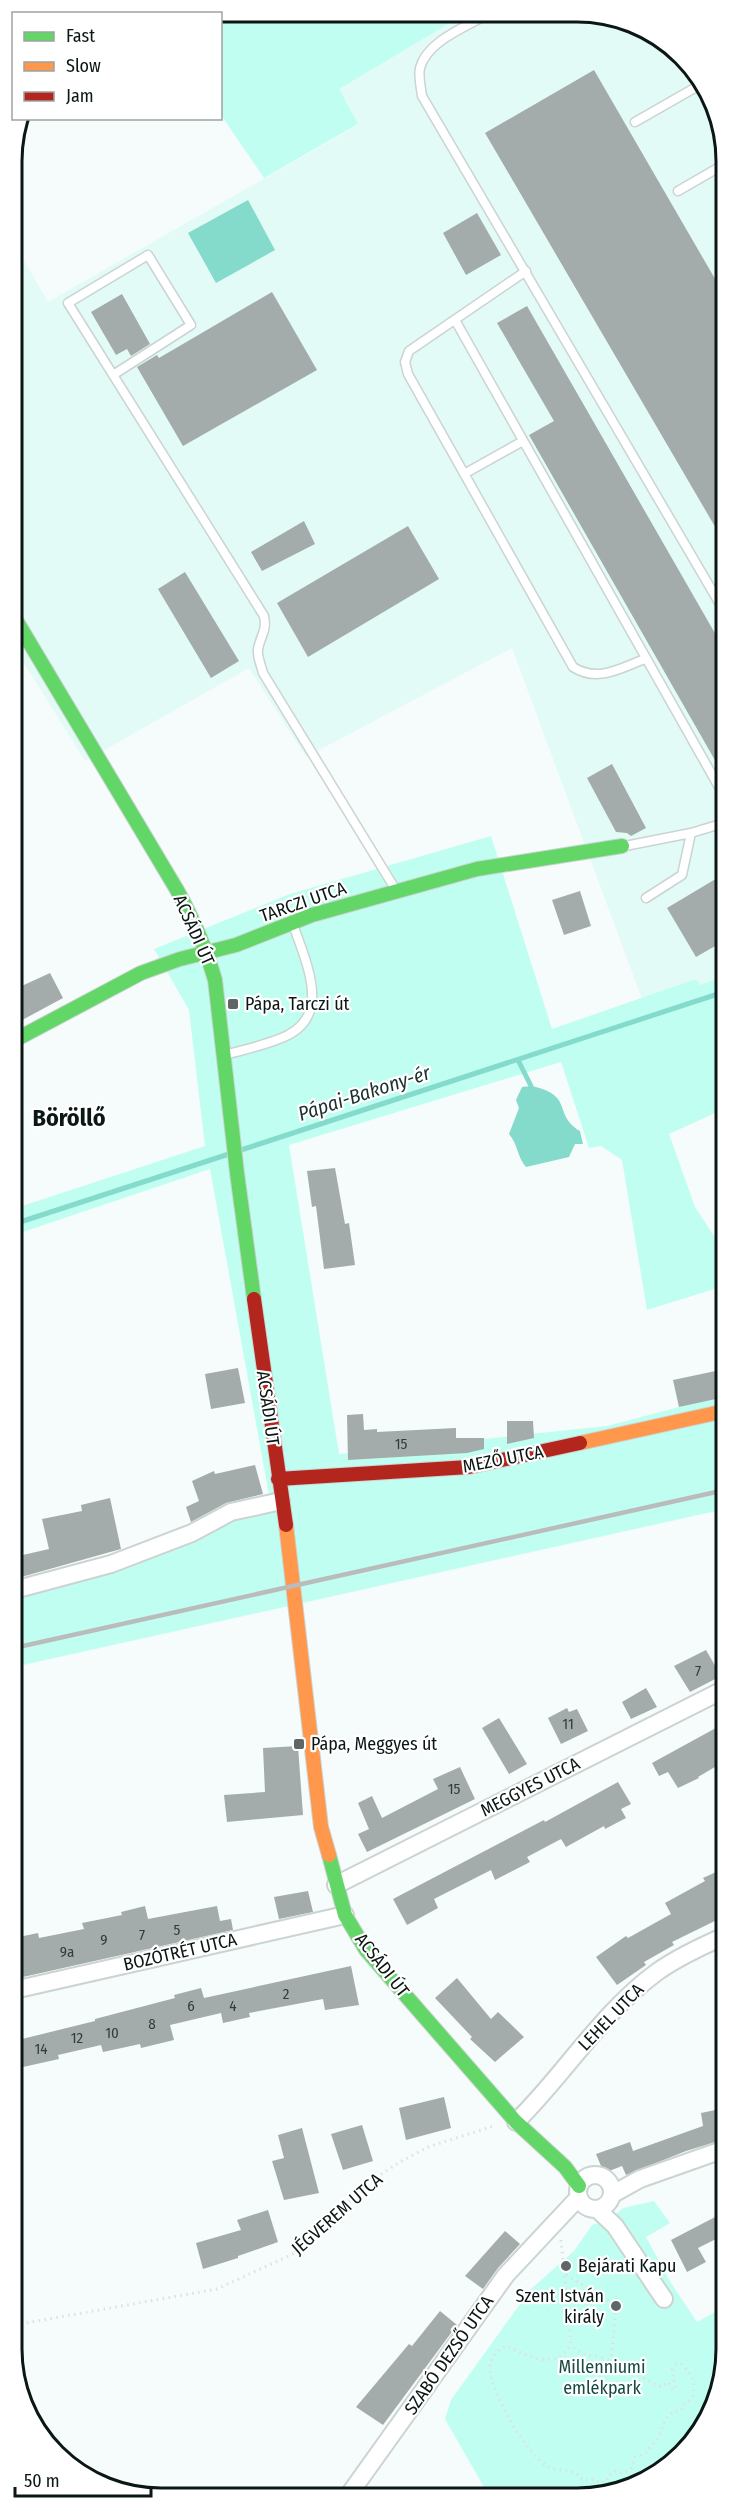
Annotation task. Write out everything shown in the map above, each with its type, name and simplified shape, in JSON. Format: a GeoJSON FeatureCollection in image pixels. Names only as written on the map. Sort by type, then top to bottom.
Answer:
{"type":"FeatureCollection","features":[{"type":"Feature","properties":{"kind":"street","name":"ACSÁDI ÚT"},"geometry":{"type":"LineString","coordinates":[[23,631],[178,893],[209,953],[225,1055],[232,1136],[294,1586],[321,1827],[345,1915],[366,1950],[516,2122],[595,2194]]}},
{"type":"Feature","properties":{"kind":"street","name":"TARCZI UTCA"},"geometry":{"type":"LineString","coordinates":[[23,1036],[141,974],[180,959],[209,953],[293,924],[312,915],[396,890],[477,870],[622,846]]}},
{"type":"Feature","properties":{"kind":"street","name":"MEZŐ UTCA"},"geometry":{"type":"LineString","coordinates":[[278,1479],[469,1467],[715,1413]]}},
{"type":"Feature","properties":{"kind":"street"},"geometry":{"type":"LineString","coordinates":[[22,1588],[111,1564],[192,1533],[231,1512],[281,1501]]}},
{"type":"Feature","properties":{"kind":"street","name":"MEGGYES UTCA"},"geometry":{"type":"LineString","coordinates":[[336,1885],[715,1694]]}},
{"type":"Feature","properties":{"kind":"street","name":"BOZÓTRÉT UTCA"},"geometry":{"type":"LineString","coordinates":[[22,1988],[345,1915]]}},
{"type":"Feature","properties":{"kind":"street","name":"LEHEL UTCA"},"geometry":{"type":"LineString","coordinates":[[516,2122],[601,2024],[631,1994],[657,1972],[696,1948],[715,1939]]}},
{"type":"Feature","properties":{"kind":"street"},"geometry":{"type":"LineString","coordinates":[[664,2299],[595,2194],[715,2152]]}},
{"type":"Feature","properties":{"kind":"street","name":"SZABÓ DEZSŐ UTCA"},"geometry":{"type":"LineString","coordinates":[[354,2488],[506,2275],[559,2221],[595,2194]]}},
{"type":"Feature","properties":{"kind":"lane"},"geometry":{"type":"LineString","coordinates":[[474,22],[434,46],[423,60],[419,71],[422,96],[716,597]]}},
{"type":"Feature","properties":{"kind":"lane"},"geometry":{"type":"LineString","coordinates":[[635,122],[694,88]]}},
{"type":"Feature","properties":{"kind":"lane"},"geometry":{"type":"LineString","coordinates":[[678,191],[716,169]]}},
{"type":"Feature","properties":{"kind":"lane"},"geometry":{"type":"LineString","coordinates":[[112,375],[191,325],[148,255],[68,303],[112,375],[264,616],[266,628],[258,648],[258,658],[263,673],[396,890]]}},
{"type":"Feature","properties":{"kind":"lane"},"geometry":{"type":"LineString","coordinates":[[526,271],[409,351],[405,362],[408,374],[573,667],[581,672],[600,675],[645,659]]}},
{"type":"Feature","properties":{"kind":"lane"},"geometry":{"type":"LineString","coordinates":[[455,320],[716,782]]}},
{"type":"Feature","properties":{"kind":"lane"},"geometry":{"type":"LineString","coordinates":[[464,474],[523,441]]}},
{"type":"Feature","properties":{"kind":"lane"},"geometry":{"type":"LineString","coordinates":[[622,846],[691,833],[716,826]]}},
{"type":"Feature","properties":{"kind":"lane"},"geometry":{"type":"LineString","coordinates":[[646,898],[682,875],[691,833]]}},
{"type":"Feature","properties":{"kind":"lane"},"geometry":{"type":"LineString","coordinates":[[225,1055],[280,1039],[303,1025],[308,1018],[313,994],[311,980],[293,924]]}},
{"type":"Feature","properties":{"kind":"path","name":"JÉGVEREM UTCA"},"geometry":{"type":"LineString","coordinates":[[22,2324],[217,2289],[297,2252],[369,2182],[400,2162],[428,2147],[506,2122],[516,2122]]}},
{"type":"Feature","properties":{"kind":"path"},"geometry":{"type":"LineString","coordinates":[[559,2221],[571,2344],[565,2354],[551,2360],[527,2356],[505,2346],[496,2352],[489,2366],[496,2392],[532,2451],[548,2468],[566,2469],[579,2474],[583,2481],[594,2479],[600,2483],[606,2482],[614,2471],[624,2474],[631,2469],[635,2457],[648,2452],[649,2446],[656,2442],[664,2420],[675,2411],[682,2410],[682,2406],[692,2399],[695,2387],[693,2376],[681,2364],[676,2364],[672,2370],[676,2389],[672,2389],[668,2382],[661,2387],[645,2379],[631,2367],[622,2368],[611,2361],[588,2357],[578,2352],[571,2344]]}},
{"type":"Feature","properties":{"kind":"path"},"geometry":{"type":"LineString","coordinates":[[566,2275],[616,2305],[611,2361]]}},
{"type":"Feature","properties":{"kind":"shaded area"},"geometry":{"type":"Polygon","coordinates":[[[451,22],[577,22],[604,25],[646,41],[675,63],[701,100],[713,134],[716,161],[716,979],[700,985],[696,979],[642,999],[512,648],[306,757],[249,668],[85,761],[23,664],[23,259],[48,302],[358,125],[338,89],[451,22]]]}},
{"type":"Feature","properties":{"kind":"shaded area"},"geometry":{"type":"Polygon","coordinates":[[[248,200],[275,250],[216,283],[188,233],[248,200]]]}},
{"type":"Feature","properties":{"kind":"shaded area"},"geometry":{"type":"Polygon","coordinates":[[[531,1086],[553,1094],[572,1125],[580,1131],[583,1144],[575,1144],[569,1157],[526,1167],[509,1134],[519,1108],[516,1100],[522,1087],[531,1086]]]}},
{"type":"Feature","properties":{"kind":"green space"},"geometry":{"type":"Polygon","coordinates":[[[451,22],[339,89],[358,124],[264,178],[222,116],[222,23],[451,22]]]}},
{"type":"Feature","properties":{"kind":"green space"},"geometry":{"type":"Polygon","coordinates":[[[491,836],[552,1029],[696,979],[700,985],[716,979],[716,1113],[669,1134],[695,1207],[716,1238],[715,1289],[647,1310],[622,1160],[601,1146],[589,1148],[561,1062],[289,1145],[339,1454],[607,1426],[715,1398],[715,1511],[22,1665],[22,1580],[99,1563],[269,1495],[210,1169],[23,1232],[23,1206],[205,1146],[189,1010],[154,949],[290,894],[491,836]]]}},
{"type":"Feature","properties":{"kind":"green space","name":"Millenniumi emlékpark"},"geometry":{"type":"Polygon","coordinates":[[[654,2201],[670,2223],[646,2237],[671,2283],[697,2322],[715,2312],[715,2359],[713,2377],[705,2403],[687,2434],[668,2454],[630,2478],[613,2484],[586,2488],[484,2488],[445,2419],[451,2400],[530,2290],[574,2251],[592,2225],[610,2219],[623,2208],[654,2201]]]}},
{"type":"Feature","properties":{"kind":"building"},"geometry":{"type":"Polygon","coordinates":[[[594,70],[716,280],[716,528],[485,133],[594,70]]]}},
{"type":"Feature","properties":{"kind":"building"},"geometry":{"type":"Polygon","coordinates":[[[477,213],[501,255],[466,275],[443,233],[477,213]]]}},
{"type":"Feature","properties":{"kind":"building"},"geometry":{"type":"Polygon","coordinates":[[[272,292],[317,370],[183,446],[137,367],[157,355],[159,358],[272,292]]]}},
{"type":"Feature","properties":{"kind":"building"},"geometry":{"type":"Polygon","coordinates":[[[122,294],[150,344],[131,356],[127,349],[116,355],[91,312],[122,294]]]}},
{"type":"Feature","properties":{"kind":"building"},"geometry":{"type":"Polygon","coordinates":[[[527,306],[716,635],[716,762],[529,435],[554,421],[497,323],[527,306]]]}},
{"type":"Feature","properties":{"kind":"building"},"geometry":{"type":"Polygon","coordinates":[[[304,521],[315,544],[262,571],[251,552],[304,521]]]}},
{"type":"Feature","properties":{"kind":"building"},"geometry":{"type":"Polygon","coordinates":[[[408,526],[439,579],[308,657],[277,603],[408,526]]]}},
{"type":"Feature","properties":{"kind":"building"},"geometry":{"type":"Polygon","coordinates":[[[185,572],[239,661],[211,678],[158,589],[185,572]]]}},
{"type":"Feature","properties":{"kind":"building"},"geometry":{"type":"Polygon","coordinates":[[[612,764],[646,828],[631,836],[627,833],[616,832],[587,778],[612,764]]]}},
{"type":"Feature","properties":{"kind":"building"},"geometry":{"type":"Polygon","coordinates":[[[716,879],[716,946],[696,957],[667,908],[716,879]]]}},
{"type":"Feature","properties":{"kind":"building"},"geometry":{"type":"Polygon","coordinates":[[[580,891],[591,926],[564,935],[552,900],[580,891]]]}},
{"type":"Feature","properties":{"kind":"building"},"geometry":{"type":"Polygon","coordinates":[[[50,973],[63,998],[23,1020],[23,986],[50,973]]]}},
{"type":"Feature","properties":{"kind":"building"},"geometry":{"type":"Polygon","coordinates":[[[335,1168],[345,1224],[349,1223],[355,1265],[324,1269],[316,1206],[312,1207],[307,1171],[335,1168]]]}},
{"type":"Feature","properties":{"kind":"building"},"geometry":{"type":"Polygon","coordinates":[[[238,1368],[245,1403],[211,1409],[205,1374],[238,1368]]]}},
{"type":"Feature","properties":{"kind":"building"},"geometry":{"type":"Polygon","coordinates":[[[715,1371],[715,1399],[679,1407],[673,1380],[715,1371]]]}},
{"type":"Feature","properties":{"kind":"building"},"geometry":{"type":"Polygon","coordinates":[[[363,1414],[364,1430],[377,1429],[377,1432],[456,1428],[456,1438],[484,1438],[484,1449],[467,1453],[348,1460],[347,1415],[363,1414]]]}},
{"type":"Feature","properties":{"kind":"building"},"geometry":{"type":"Polygon","coordinates":[[[507,1421],[533,1421],[534,1438],[507,1444],[507,1421]]]}},
{"type":"Feature","properties":{"kind":"building"},"geometry":{"type":"Polygon","coordinates":[[[255,1465],[263,1494],[226,1503],[191,1522],[186,1507],[199,1501],[192,1481],[214,1471],[215,1474],[255,1465]]]}},
{"type":"Feature","properties":{"kind":"building"},"geometry":{"type":"Polygon","coordinates":[[[110,1498],[121,1549],[22,1577],[22,1555],[49,1549],[42,1519],[82,1511],[81,1505],[110,1498]]]}},
{"type":"Feature","properties":{"kind":"building"},"geometry":{"type":"Polygon","coordinates":[[[706,1650],[715,1666],[715,1679],[690,1692],[674,1666],[706,1650]]]}},
{"type":"Feature","properties":{"kind":"building"},"geometry":{"type":"Polygon","coordinates":[[[646,1688],[657,1707],[631,1719],[622,1702],[646,1688]]]}},
{"type":"Feature","properties":{"kind":"building"},"geometry":{"type":"Polygon","coordinates":[[[567,1708],[569,1712],[577,1709],[588,1731],[561,1744],[548,1718],[567,1708]]]}},
{"type":"Feature","properties":{"kind":"building"},"geometry":{"type":"Polygon","coordinates":[[[499,1718],[527,1764],[509,1774],[482,1728],[499,1718]]]}},
{"type":"Feature","properties":{"kind":"building"},"geometry":{"type":"Polygon","coordinates":[[[715,1728],[715,1767],[699,1778],[678,1788],[668,1772],[659,1776],[652,1763],[715,1728]]]}},
{"type":"Feature","properties":{"kind":"building"},"geometry":{"type":"Polygon","coordinates":[[[298,1746],[303,1815],[227,1822],[224,1795],[265,1792],[263,1748],[298,1746]]]}},
{"type":"Feature","properties":{"kind":"building"},"geometry":{"type":"Polygon","coordinates":[[[460,1767],[475,1799],[367,1852],[358,1834],[369,1829],[358,1803],[372,1796],[382,1818],[438,1789],[433,1779],[460,1767]]]}},
{"type":"Feature","properties":{"kind":"building"},"geometry":{"type":"Polygon","coordinates":[[[618,1782],[631,1804],[621,1809],[626,1818],[605,1829],[604,1826],[566,1847],[561,1839],[527,1857],[530,1862],[495,1880],[491,1870],[434,1899],[438,1908],[407,1925],[393,1899],[544,1820],[545,1822],[618,1782]]]}},
{"type":"Feature","properties":{"kind":"building"},"geometry":{"type":"Polygon","coordinates":[[[715,1872],[715,1921],[672,1942],[674,1945],[644,1962],[646,1965],[617,1985],[596,1957],[626,1936],[628,1938],[671,1914],[665,1903],[705,1881],[703,1878],[715,1872]]]}},
{"type":"Feature","properties":{"kind":"building"},"geometry":{"type":"Polygon","coordinates":[[[308,1891],[313,1912],[279,1919],[274,1897],[308,1891]]]}},
{"type":"Feature","properties":{"kind":"building"},"geometry":{"type":"Polygon","coordinates":[[[145,1906],[148,1919],[217,1906],[220,1921],[231,1919],[233,1930],[22,1977],[22,1936],[38,1933],[39,1938],[84,1929],[82,1923],[122,1915],[121,1912],[145,1906]]]}},
{"type":"Feature","properties":{"kind":"building"},"geometry":{"type":"Polygon","coordinates":[[[351,1966],[359,2005],[325,2010],[323,1999],[249,2013],[250,2017],[223,2023],[221,2013],[170,2025],[174,2040],[141,2048],[140,2044],[103,2052],[101,2045],[58,2055],[59,2059],[22,2067],[22,2039],[95,2021],[95,2019],[175,1998],[174,1995],[201,1988],[204,1998],[351,1966]]]}},
{"type":"Feature","properties":{"kind":"building"},"geometry":{"type":"Polygon","coordinates":[[[457,1978],[491,2019],[498,2012],[524,2037],[495,2062],[470,2039],[472,2037],[435,1998],[457,1978]]]}},
{"type":"Feature","properties":{"kind":"building"},"geometry":{"type":"Polygon","coordinates":[[[444,2097],[451,2128],[406,2140],[399,2108],[444,2097]]]}},
{"type":"Feature","properties":{"kind":"building"},"geometry":{"type":"Polygon","coordinates":[[[715,2110],[715,2142],[626,2175],[622,2166],[604,2173],[596,2154],[630,2142],[633,2151],[703,2126],[701,2113],[715,2110]]]}},
{"type":"Feature","properties":{"kind":"building"},"geometry":{"type":"Polygon","coordinates":[[[362,2125],[373,2161],[343,2170],[331,2134],[362,2125]]]}},
{"type":"Feature","properties":{"kind":"building"},"geometry":{"type":"Polygon","coordinates":[[[302,2128],[319,2193],[284,2200],[272,2161],[284,2158],[278,2135],[302,2128]]]}},
{"type":"Feature","properties":{"kind":"building"},"geometry":{"type":"Polygon","coordinates":[[[268,2210],[278,2242],[203,2269],[196,2243],[241,2230],[237,2220],[268,2210]]]}},
{"type":"Feature","properties":{"kind":"building"},"geometry":{"type":"Polygon","coordinates":[[[715,2217],[715,2239],[698,2248],[706,2262],[687,2272],[671,2240],[715,2217]]]}},
{"type":"Feature","properties":{"kind":"building"},"geometry":{"type":"Polygon","coordinates":[[[505,2231],[520,2244],[483,2289],[465,2276],[505,2231]]]}},
{"type":"Feature","properties":{"kind":"building"},"geometry":{"type":"Polygon","coordinates":[[[440,2311],[457,2325],[383,2425],[356,2407],[409,2344],[412,2346],[440,2311]]]}},
{"type":"Feature","properties":{"kind":"waterway","name":"Pápai-Bakony-ér"},"geometry":{"type":"LineString","coordinates":[[241,1150],[716,995]]}},
{"type":"Feature","properties":{"kind":"waterway"},"geometry":{"type":"LineString","coordinates":[[518,1060],[531,1086]]}},
{"type":"Feature","properties":{"kind":"waterway","name":"Pápai-Bakony-ér"},"geometry":{"type":"LineString","coordinates":[[23,1221],[229,1154]]}},
{"type":"Feature","properties":{"kind":"railway"},"geometry":{"type":"LineString","coordinates":[[22,1646],[715,1492]]}},
{"type":"Feature","properties":{"kind":"traffic: fast"},"geometry":{"type":"LineString","coordinates":[[23,631],[177,890],[208,957],[215,980],[254,1299]]}},
{"type":"Feature","properties":{"kind":"traffic: fast"},"geometry":{"type":"LineString","coordinates":[[23,1036],[141,973],[180,959],[236,945],[312,915],[477,869],[622,846]]}},
{"type":"Feature","properties":{"kind":"traffic: fast"},"geometry":{"type":"LineString","coordinates":[[329,1855],[345,1915],[366,1950],[516,2122],[565,2167],[579,2186]]}},
{"type":"Feature","properties":{"kind":"traffic: slow"},"geometry":{"type":"LineString","coordinates":[[580,1443],[715,1413]]}},
{"type":"Feature","properties":{"kind":"traffic: slow"},"geometry":{"type":"LineString","coordinates":[[286,1525],[321,1827],[329,1855]]}},
{"type":"Feature","properties":{"kind":"traffic: jam"},"geometry":{"type":"LineString","coordinates":[[254,1299],[286,1525]]}},
{"type":"Feature","properties":{"kind":"traffic: jam"},"geometry":{"type":"LineString","coordinates":[[278,1479],[469,1467],[580,1443]]}},
{"type":"Feature","properties":{"kind":"place","name":"Pápa, Tarczi út"},"geometry":{"type":"Point","coordinates":[233,1004]}},
{"type":"Feature","properties":{"kind":"place","name":"Pápa, Meggyes út"},"geometry":{"type":"Point","coordinates":[299,1744]}},
{"type":"Feature","properties":{"kind":"place","name":"Bejárati Kapu"},"geometry":{"type":"Point","coordinates":[566,2266]}},
{"type":"Feature","properties":{"kind":"place","name":"Szent István király"},"geometry":{"type":"Point","coordinates":[616,2306]}},
{"type":"Feature","properties":{"kind":"district","name":"Böröllő"},"geometry":{"type":"Point","coordinates":[69,1118]}}]}
